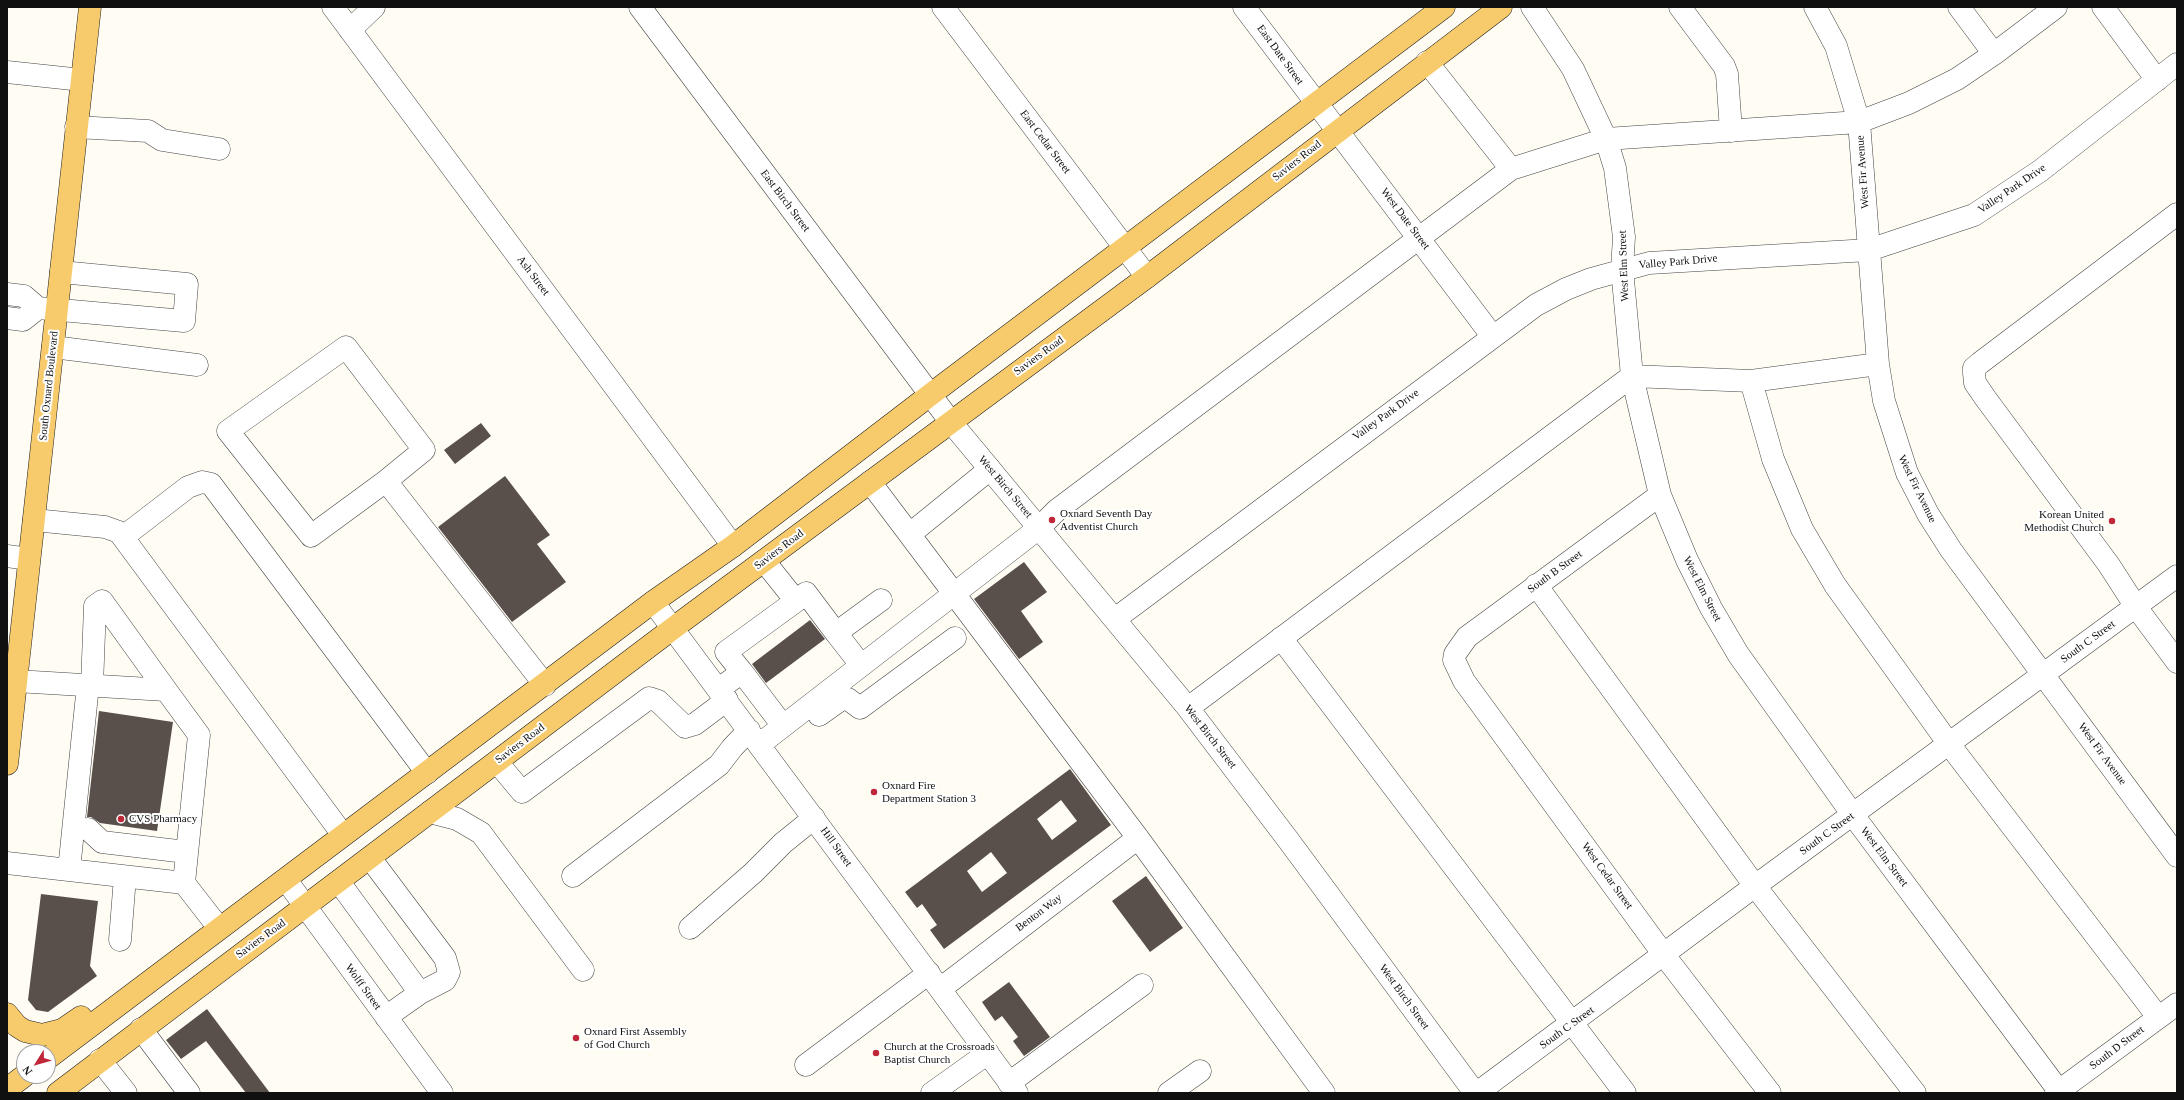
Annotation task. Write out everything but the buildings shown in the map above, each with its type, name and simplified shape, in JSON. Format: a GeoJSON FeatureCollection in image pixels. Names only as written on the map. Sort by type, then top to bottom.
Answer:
{"type":"FeatureCollection","features":[{"type":"Feature","properties":{"kind":"main road","name":"South Oxnard Boulevard"},"geometry":{"type":"LineString","coordinates":[[7,764],[53,347],[47,308],[61,272],[90,7]]}},
{"type":"Feature","properties":{"kind":"main road"},"geometry":{"type":"LineString","coordinates":[[7,1014],[17,1026],[33,1034],[47,1035],[62,1030],[215,923],[286,880],[343,835],[427,774],[653,602],[733,546],[930,394],[1444,7]]}},
{"type":"Feature","properties":{"kind":"main road","name":"Saviers Road"},"geometry":{"type":"LineString","coordinates":[[58,1093],[950,421],[1147,277],[1500,7]]}},
{"type":"Feature","properties":{"kind":"main road"},"geometry":{"type":"LineString","coordinates":[[56,1052],[215,923]]}},
{"type":"Feature","properties":{"kind":"main road"},"geometry":{"type":"LineString","coordinates":[[7,1089],[16,1082]]}},
{"type":"Feature","properties":{"kind":"street","name":"Ash Street"},"geometry":{"type":"LineString","coordinates":[[333,7],[733,546]]}},
{"type":"Feature","properties":{"kind":"street"},"geometry":{"type":"LineString","coordinates":[[350,30],[374,7]]}},
{"type":"Feature","properties":{"kind":"street","name":"East Birch Street"},"geometry":{"type":"LineString","coordinates":[[640,7],[930,394]]}},
{"type":"Feature","properties":{"kind":"street","name":"East Cedar Street"},"geometry":{"type":"LineString","coordinates":[[943,7],[1147,277]]}},
{"type":"Feature","properties":{"kind":"street","name":"East Date Street"},"geometry":{"type":"LineString","coordinates":[[1244,7],[1315,104]]}},
{"type":"Feature","properties":{"kind":"street","name":"West Elm Street"},"geometry":{"type":"LineString","coordinates":[[1532,7],[1573,69],[1606,139],[1615,168],[1624,237],[1622,269],[1632,376],[1660,495],[1687,560],[1711,608],[1738,654],[1853,815],[2058,1092]]}},
{"type":"Feature","properties":{"kind":"street"},"geometry":{"type":"LineString","coordinates":[[1680,7],[1725,70],[1731,131]]}},
{"type":"Feature","properties":{"kind":"street","name":"West Fir Avenue"},"geometry":{"type":"LineString","coordinates":[[1815,7],[1836,46],[1859,122],[1878,364],[1884,401],[1896,443],[1907,473],[1928,514],[1951,550],[2177,856]]}},
{"type":"Feature","properties":{"kind":"street"},"geometry":{"type":"LineString","coordinates":[[1959,7],[1994,54]]}},
{"type":"Feature","properties":{"kind":"street"},"geometry":{"type":"LineString","coordinates":[[759,742],[783,726],[1039,528],[1057,510],[1418,237],[1511,169],[1606,139],[1859,122],[1909,103],[1957,79],[1994,54],[2056,7]]}},
{"type":"Feature","properties":{"kind":"street"},"geometry":{"type":"LineString","coordinates":[[2103,7],[2157,80]]}},
{"type":"Feature","properties":{"kind":"street"},"geometry":{"type":"LineString","coordinates":[[1427,62],[1511,169]]}},
{"type":"Feature","properties":{"kind":"street","name":"Valley Park Drive"},"geometry":{"type":"LineString","coordinates":[[1115,619],[1493,336],[1536,305],[1566,289],[1622,269],[1649,262],[1869,250],[1974,215],[2040,171],[2177,64]]}},
{"type":"Feature","properties":{"kind":"street"},"geometry":{"type":"LineString","coordinates":[[7,72],[82,80]]}},
{"type":"Feature","properties":{"kind":"street","name":"West Date Street"},"geometry":{"type":"LineString","coordinates":[[1315,104],[1493,336]]}},
{"type":"Feature","properties":{"kind":"street"},"geometry":{"type":"LineString","coordinates":[[76,127],[148,131],[162,140],[219,149]]}},
{"type":"Feature","properties":{"kind":"street"},"geometry":{"type":"LineString","coordinates":[[2177,214],[1974,368],[1975,383],[1982,394],[2109,565],[2136,607],[2177,662]]}},
{"type":"Feature","properties":{"kind":"street"},"geometry":{"type":"LineString","coordinates":[[7,294],[24,296],[47,308],[184,321],[187,284],[61,272]]}},
{"type":"Feature","properties":{"kind":"street"},"geometry":{"type":"LineString","coordinates":[[7,318],[23,320],[47,308]]}},
{"type":"Feature","properties":{"kind":"street"},"geometry":{"type":"LineString","coordinates":[[346,346],[424,450],[386,481],[310,536],[228,430],[346,346]]}},
{"type":"Feature","properties":{"kind":"street"},"geometry":{"type":"LineString","coordinates":[[53,347],[197,365]]}},
{"type":"Feature","properties":{"kind":"street"},"geometry":{"type":"LineString","coordinates":[[1188,708],[1632,376],[1751,380],[1878,364]]}},
{"type":"Feature","properties":{"kind":"street"},"geometry":{"type":"LineString","coordinates":[[1751,380],[1773,459],[1802,529],[1835,585],[1949,744],[2158,1017]]}},
{"type":"Feature","properties":{"kind":"street","name":"West Birch Street"},"geometry":{"type":"LineString","coordinates":[[930,394],[950,421],[1188,708],[1294,847],[1476,1093]]}},
{"type":"Feature","properties":{"kind":"street"},"geometry":{"type":"LineString","coordinates":[[910,534],[990,469]]}},
{"type":"Feature","properties":{"kind":"street"},"geometry":{"type":"LineString","coordinates":[[386,481],[545,685]]}},
{"type":"Feature","properties":{"kind":"street"},"geometry":{"type":"LineString","coordinates":[[123,537],[188,487],[202,482],[211,484],[427,774]]}},
{"type":"Feature","properties":{"kind":"street"},"geometry":{"type":"LineString","coordinates":[[870,482],[1138,838],[1324,1093]]}},
{"type":"Feature","properties":{"kind":"street","name":"South B Street"},"geometry":{"type":"LineString","coordinates":[[1455,654],[1467,637],[1660,495]]}},
{"type":"Feature","properties":{"kind":"street"},"geometry":{"type":"LineString","coordinates":[[34,520],[105,527],[119,532],[343,835]]}},
{"type":"Feature","properties":{"kind":"street"},"geometry":{"type":"LineString","coordinates":[[7,556],[30,558]]}},
{"type":"Feature","properties":{"kind":"street"},"geometry":{"type":"LineString","coordinates":[[764,561],[796,600]]}},
{"type":"Feature","properties":{"kind":"street","name":"South C Street"},"geometry":{"type":"LineString","coordinates":[[1476,1093],[1572,1024],[1755,886],[2177,576]]}},
{"type":"Feature","properties":{"kind":"street"},"geometry":{"type":"LineString","coordinates":[[1536,586],[1755,886],[1915,1093]]}},
{"type":"Feature","properties":{"kind":"street"},"geometry":{"type":"LineString","coordinates":[[783,726],[726,652],[806,593],[861,665]]}},
{"type":"Feature","properties":{"kind":"street"},"geometry":{"type":"LineString","coordinates":[[836,633],[881,600]]}},
{"type":"Feature","properties":{"kind":"street"},"geometry":{"type":"LineString","coordinates":[[69,870],[82,819],[95,606],[102,601],[199,735],[184,883],[215,923]]}},
{"type":"Feature","properties":{"kind":"street","name":"Hill Street"},"geometry":{"type":"LineString","coordinates":[[653,602],[759,742],[1013,1088]]}},
{"type":"Feature","properties":{"kind":"street"},"geometry":{"type":"LineString","coordinates":[[573,876],[719,765],[732,748],[759,742],[843,698],[848,699],[860,708],[955,638]]}},
{"type":"Feature","properties":{"kind":"street"},"geometry":{"type":"LineString","coordinates":[[1281,638],[1625,1093]]}},
{"type":"Feature","properties":{"kind":"street","name":"West Cedar Street"},"geometry":{"type":"LineString","coordinates":[[1455,654],[1454,660],[1457,670],[1464,681],[1664,955],[1770,1093]]}},
{"type":"Feature","properties":{"kind":"street"},"geometry":{"type":"LineString","coordinates":[[497,762],[522,792],[649,698],[658,701],[685,727],[695,724],[723,695],[742,672]]}},
{"type":"Feature","properties":{"kind":"street"},"geometry":{"type":"LineString","coordinates":[[16,681],[166,690]]}},
{"type":"Feature","properties":{"kind":"street"},"geometry":{"type":"LineString","coordinates":[[430,812],[457,819],[481,833],[583,970]]}},
{"type":"Feature","properties":{"kind":"street"},"geometry":{"type":"LineString","coordinates":[[690,928],[753,873],[783,843],[814,818]]}},
{"type":"Feature","properties":{"kind":"street"},"geometry":{"type":"LineString","coordinates":[[82,819],[102,842],[186,852]]}},
{"type":"Feature","properties":{"kind":"street","name":"Benton Way"},"geometry":{"type":"LineString","coordinates":[[806,1065],[935,981],[1138,838]]}},
{"type":"Feature","properties":{"kind":"street"},"geometry":{"type":"LineString","coordinates":[[370,858],[445,958],[449,972],[444,980],[386,1017]]}},
{"type":"Feature","properties":{"kind":"street"},"geometry":{"type":"LineString","coordinates":[[7,863],[184,883]]}},
{"type":"Feature","properties":{"kind":"street"},"geometry":{"type":"LineString","coordinates":[[120,940],[125,877]]}},
{"type":"Feature","properties":{"kind":"street","name":"Wolff Street"},"geometry":{"type":"LineString","coordinates":[[286,880],[442,1093]]}},
{"type":"Feature","properties":{"kind":"street"},"geometry":{"type":"LineString","coordinates":[[339,882],[420,994]]}},
{"type":"Feature","properties":{"kind":"street"},"geometry":{"type":"LineString","coordinates":[[1013,1088],[1142,985]]}},
{"type":"Feature","properties":{"kind":"street","name":"South D Street"},"geometry":{"type":"LineString","coordinates":[[2058,1092],[2177,1004]]}},
{"type":"Feature","properties":{"kind":"street"},"geometry":{"type":"LineString","coordinates":[[141,1029],[189,1093]]}},
{"type":"Feature","properties":{"kind":"street"},"geometry":{"type":"LineString","coordinates":[[932,1093],[988,1053]]}},
{"type":"Feature","properties":{"kind":"street"},"geometry":{"type":"LineString","coordinates":[[100,1060],[126,1093]]}},
{"type":"Feature","properties":{"kind":"street"},"geometry":{"type":"LineString","coordinates":[[1169,1093],[1200,1070]]}},
{"type":"Feature","properties":{"kind":"place","name":"Oxnard Seventh Day Adventist Church"},"geometry":{"type":"Point","coordinates":[1052,520]}},
{"type":"Feature","properties":{"kind":"place","name":"Korean United Methodist Church"},"geometry":{"type":"Point","coordinates":[2112,521]}},
{"type":"Feature","properties":{"kind":"place","name":"Oxnard Fire Department Station 3"},"geometry":{"type":"Point","coordinates":[874,792]}},
{"type":"Feature","properties":{"kind":"place","name":"CVS Pharmacy"},"geometry":{"type":"Point","coordinates":[121,819]}},
{"type":"Feature","properties":{"kind":"place","name":"Oxnard First Assembly of God Church"},"geometry":{"type":"Point","coordinates":[576,1038]}},
{"type":"Feature","properties":{"kind":"place","name":"Church at the Crossroads Baptist Church"},"geometry":{"type":"Point","coordinates":[876,1053]}}]}
